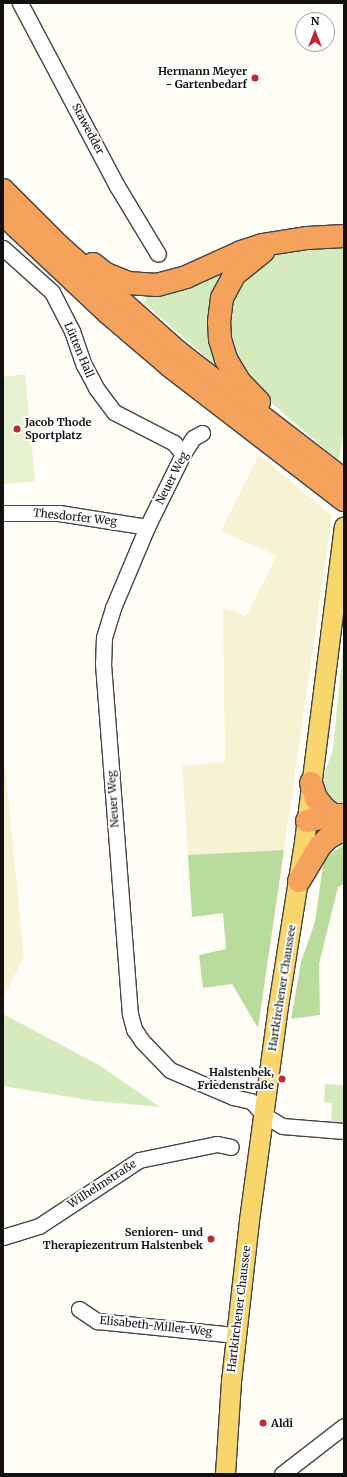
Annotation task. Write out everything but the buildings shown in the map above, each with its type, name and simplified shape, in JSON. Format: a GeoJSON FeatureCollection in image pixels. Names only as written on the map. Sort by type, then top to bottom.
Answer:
{"type":"FeatureCollection","features":[{"type":"Feature","properties":{"kind":"highway"},"geometry":{"type":"LineString","coordinates":[[3,190],[12,211],[108,313],[170,366],[344,500]]}},
{"type":"Feature","properties":{"kind":"highway"},"geometry":{"type":"LineString","coordinates":[[12,211],[58,232],[106,274],[141,285],[173,282],[241,252],[283,241],[344,236]]}},
{"type":"Feature","properties":{"kind":"highway"},"geometry":{"type":"LineString","coordinates":[[12,211],[113,295],[179,353],[344,480]]}},
{"type":"Feature","properties":{"kind":"highway"},"geometry":{"type":"LineString","coordinates":[[283,241],[243,266],[234,275],[227,287],[219,311],[220,339],[226,359],[239,381],[320,462]]}},
{"type":"Feature","properties":{"kind":"highway"},"geometry":{"type":"LineString","coordinates":[[311,783],[316,798],[340,823]]}},
{"type":"Feature","properties":{"kind":"highway"},"geometry":{"type":"LineString","coordinates":[[307,821],[320,828],[340,823]]}},
{"type":"Feature","properties":{"kind":"highway"},"geometry":{"type":"LineString","coordinates":[[299,881],[320,846],[340,823]]}},
{"type":"Feature","properties":{"kind":"main road","name":"Hartkirchener Chaussee"},"geometry":{"type":"LineString","coordinates":[[225,1474],[236,1335],[278,1006],[299,881],[344,527]]}},
{"type":"Feature","properties":{"kind":"street","name":"Stawedder"},"geometry":{"type":"LineString","coordinates":[[20,3],[118,186],[158,254]]}},
{"type":"Feature","properties":{"kind":"street","name":"Lütten Hall"},"geometry":{"type":"LineString","coordinates":[[3,248],[52,292],[72,332],[84,365],[96,388],[114,412],[174,443],[183,454]]}},
{"type":"Feature","properties":{"kind":"street","name":"Neuer Weg"},"geometry":{"type":"LineString","coordinates":[[202,433],[193,438],[183,454],[147,527],[108,622],[103,655],[130,1014],[134,1029],[142,1041],[170,1070],[233,1097],[251,1101],[264,1115],[282,1126],[344,1131]]}},
{"type":"Feature","properties":{"kind":"street","name":"Thesdorfer Weg"},"geometry":{"type":"LineString","coordinates":[[3,513],[59,513],[147,527]]}},
{"type":"Feature","properties":{"kind":"street","name":"Wilhelmstraße"},"geometry":{"type":"LineString","coordinates":[[3,1237],[39,1226],[139,1160],[217,1144],[231,1147]]}},
{"type":"Feature","properties":{"kind":"street","name":"Elisabeth-Miller-Weg"},"geometry":{"type":"LineString","coordinates":[[79,1309],[97,1321],[236,1335]]}},
{"type":"Feature","properties":{"kind":"street"},"geometry":{"type":"LineString","coordinates":[[282,1474],[344,1426]]}},
{"type":"Feature","properties":{"kind":"shaded area"},"geometry":{"type":"Polygon","coordinates":[[[259,455],[332,516],[284,850],[188,855],[182,766],[225,762],[223,608],[246,616],[277,556],[221,531],[259,455]]]}},
{"type":"Feature","properties":{"kind":"shaded area"},"geometry":{"type":"Polygon","coordinates":[[[3,766],[5,766],[24,957],[3,998],[3,766]]]}},
{"type":"Feature","properties":{"kind":"green space"},"geometry":{"type":"Polygon","coordinates":[[[344,248],[344,427],[339,461],[255,389],[236,366],[224,326],[229,293],[263,258],[291,249],[344,248]]]}},
{"type":"Feature","properties":{"kind":"green space"},"geometry":{"type":"Polygon","coordinates":[[[245,254],[227,276],[230,378],[144,303],[150,292],[245,254]]]}},
{"type":"Feature","properties":{"kind":"green space","name":"Jacob Thode Sportplatz"},"geometry":{"type":"Polygon","coordinates":[[[25,374],[35,481],[3,484],[3,377],[25,374]]]}},
{"type":"Feature","properties":{"kind":"green space"},"geometry":{"type":"Polygon","coordinates":[[[344,638],[344,808],[331,804],[323,788],[324,775],[333,749],[344,638]]]}},
{"type":"Feature","properties":{"kind":"green space"},"geometry":{"type":"Polygon","coordinates":[[[344,845],[344,884],[338,887],[319,964],[320,1015],[291,1019],[301,962],[315,922],[324,858],[344,845]]]}},
{"type":"Feature","properties":{"kind":"green space"},"geometry":{"type":"Polygon","coordinates":[[[284,850],[258,1028],[232,984],[203,988],[199,955],[226,949],[223,913],[192,917],[188,855],[284,850]]]}},
{"type":"Feature","properties":{"kind":"green space"},"geometry":{"type":"Polygon","coordinates":[[[3,1014],[99,1065],[160,1107],[94,1101],[3,1086],[3,1014]]]}},
{"type":"Feature","properties":{"kind":"green space"},"geometry":{"type":"Polygon","coordinates":[[[325,1084],[344,1085],[344,1124],[331,1123],[332,1103],[324,1102],[325,1084]]]}},
{"type":"Feature","properties":{"kind":"place","name":"Hermann Meyer - Gartenbedarf"},"geometry":{"type":"Point","coordinates":[255,78]}},
{"type":"Feature","properties":{"kind":"place","name":"Jacob Thode Sportplatz"},"geometry":{"type":"Point","coordinates":[17,429]}},
{"type":"Feature","properties":{"kind":"place","name":"Halstenbek, Friedenstraße"},"geometry":{"type":"Point","coordinates":[282,1079]}},
{"type":"Feature","properties":{"kind":"place","name":"Senioren- und Therapiezentrum Halstenbek"},"geometry":{"type":"Point","coordinates":[211,1239]}},
{"type":"Feature","properties":{"kind":"place","name":"Aldi"},"geometry":{"type":"Point","coordinates":[263,1423]}}]}
